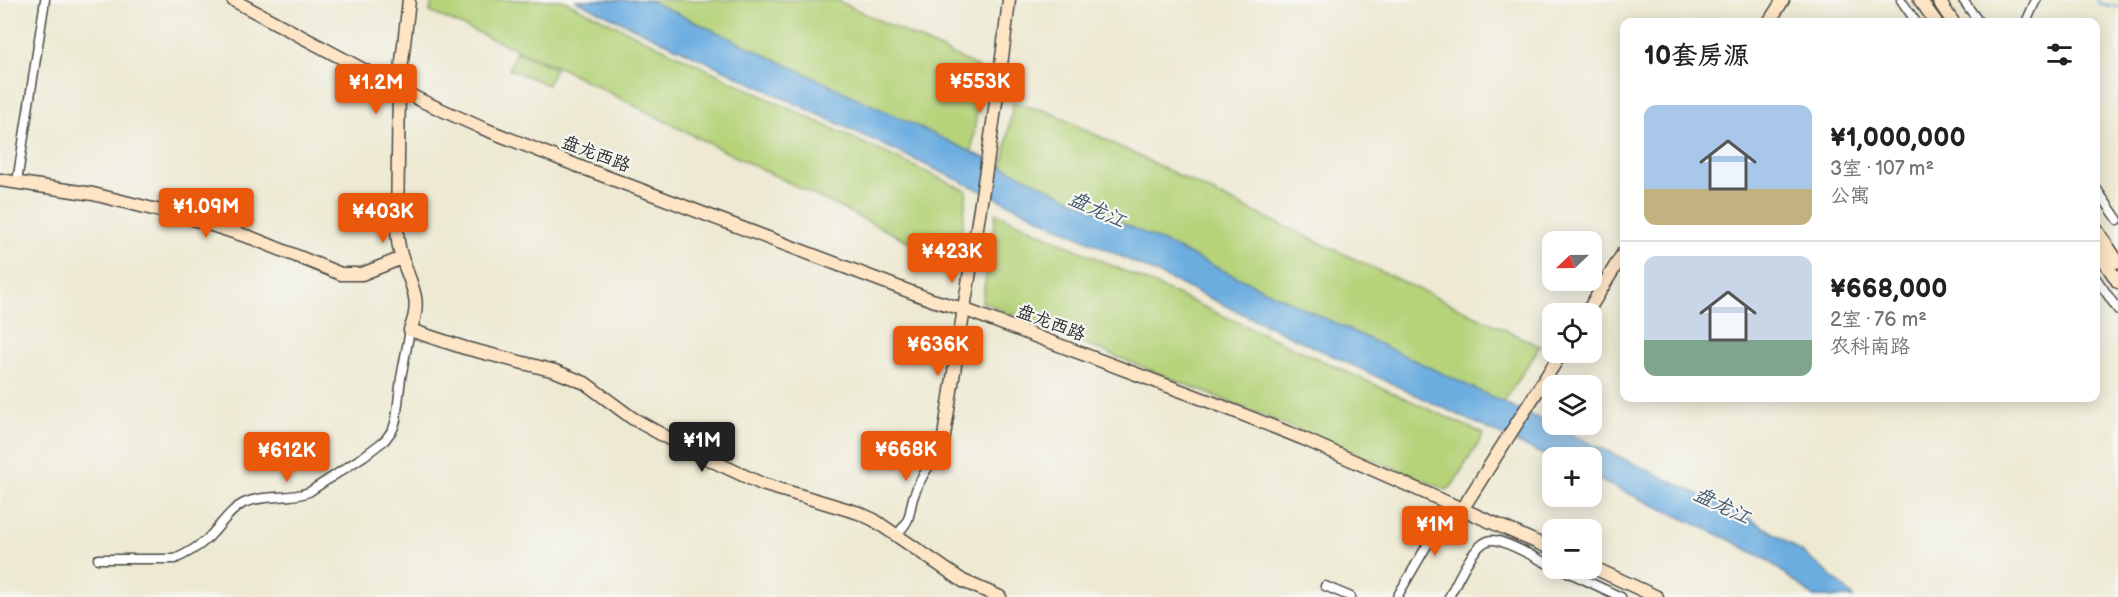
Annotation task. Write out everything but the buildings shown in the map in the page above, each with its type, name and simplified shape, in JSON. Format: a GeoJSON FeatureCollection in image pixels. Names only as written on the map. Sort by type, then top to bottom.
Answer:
{"type":"FeatureCollection","features":[{"type":"Feature","properties":{"kind":"street"},"geometry":{"type":"LineString","coordinates":[[17,182],[45,0]]}},
{"type":"Feature","properties":{"kind":"street","name":"盘龙西路"},"geometry":{"type":"LineString","coordinates":[[234,0],[422,101],[472,124],[550,156],[932,300],[963,309],[1224,407],[1542,544]]}},
{"type":"Feature","properties":{"kind":"street"},"geometry":{"type":"LineString","coordinates":[[98,559],[175,559],[184,555],[206,539],[242,504],[252,500],[299,496],[309,492],[385,440],[396,420],[401,378],[417,306],[413,283],[397,240],[396,86],[402,0]]}},
{"type":"Feature","properties":{"kind":"street"},"geometry":{"type":"LineString","coordinates":[[396,86],[410,0]]}},
{"type":"Feature","properties":{"kind":"street"},"geometry":{"type":"LineString","coordinates":[[896,535],[910,518],[914,497],[929,464],[942,450],[992,140],[1009,0]]}},
{"type":"Feature","properties":{"kind":"street"},"geometry":{"type":"LineString","coordinates":[[1772,18],[1783,0]]}},
{"type":"Feature","properties":{"kind":"street"},"geometry":{"type":"LineString","coordinates":[[1901,0],[1913,18]]}},
{"type":"Feature","properties":{"kind":"street"},"geometry":{"type":"LineString","coordinates":[[1920,0],[1933,18]]}},
{"type":"Feature","properties":{"kind":"street"},"geometry":{"type":"LineString","coordinates":[[1938,0],[1950,18]]}},
{"type":"Feature","properties":{"kind":"street"},"geometry":{"type":"LineString","coordinates":[[1963,0],[1976,18]]}},
{"type":"Feature","properties":{"kind":"street"},"geometry":{"type":"LineString","coordinates":[[2028,18],[2036,0]]}},
{"type":"Feature","properties":{"kind":"street"},"geometry":{"type":"LineString","coordinates":[[0,180],[93,194],[193,219],[252,238],[342,274],[362,274],[402,258]]}},
{"type":"Feature","properties":{"kind":"street"},"geometry":{"type":"LineString","coordinates":[[2100,194],[2118,220]]}},
{"type":"Feature","properties":{"kind":"street"},"geometry":{"type":"LineString","coordinates":[[2100,235],[2118,262]]}},
{"type":"Feature","properties":{"kind":"street"},"geometry":{"type":"LineString","coordinates":[[2100,255],[2118,282]]}},
{"type":"Feature","properties":{"kind":"street"},"geometry":{"type":"LineString","coordinates":[[1593,303],[1620,259]]}},
{"type":"Feature","properties":{"kind":"street"},"geometry":{"type":"LineString","coordinates":[[2100,284],[2118,310]]}},
{"type":"Feature","properties":{"kind":"street"},"geometry":{"type":"LineString","coordinates":[[410,330],[465,348],[555,371],[585,383],[632,418],[691,451],[762,484],[874,520],[963,581],[1000,597]]}},
{"type":"Feature","properties":{"kind":"street"},"geometry":{"type":"LineString","coordinates":[[1397,597],[1457,506],[1508,440],[1555,363]]}},
{"type":"Feature","properties":{"kind":"street"},"geometry":{"type":"LineString","coordinates":[[1449,597],[1477,548],[1486,541],[1497,540],[1542,561]]}},
{"type":"Feature","properties":{"kind":"street"},"geometry":{"type":"LineString","coordinates":[[1602,572],[1657,597]]}},
{"type":"Feature","properties":{"kind":"street"},"geometry":{"type":"LineString","coordinates":[[1582,579],[1621,597]]}},
{"type":"Feature","properties":{"kind":"street"},"geometry":{"type":"LineString","coordinates":[[1325,586],[1351,597]]}},
{"type":"Feature","properties":{"kind":"green space"},"geometry":{"type":"Polygon","coordinates":[[[432,0],[563,0],[967,191],[957,265],[565,70],[430,12],[432,0]]]}},
{"type":"Feature","properties":{"kind":"green space"},"geometry":{"type":"Polygon","coordinates":[[[639,0],[836,0],[972,64],[982,70],[971,157],[639,0]]]}},
{"type":"Feature","properties":{"kind":"green space"},"geometry":{"type":"Polygon","coordinates":[[[516,51],[555,68],[548,85],[509,69],[516,51]]]}},
{"type":"Feature","properties":{"kind":"green space"},"geometry":{"type":"Polygon","coordinates":[[[1013,103],[1047,111],[1235,203],[1540,346],[1501,406],[1002,171],[1013,103]]]}},
{"type":"Feature","properties":{"kind":"green space"},"geometry":{"type":"Polygon","coordinates":[[[996,213],[1484,434],[1452,486],[1447,490],[982,302],[996,213]]]}},
{"type":"Feature","properties":{"kind":"water"},"geometry":{"type":"Polygon","coordinates":[[[575,0],[649,0],[1542,420],[1542,435],[1573,435],[1598,447],[1542,447],[1542,454],[575,0]]]}},
{"type":"Feature","properties":{"kind":"water","name":"盘龙江"},"geometry":{"type":"Polygon","coordinates":[[[1602,449],[1745,516],[1776,534],[1828,573],[1854,597],[1814,597],[1767,560],[1728,539],[1602,482],[1602,449]]]}},
{"type":"Feature","properties":{"kind":"waterway"},"geometry":{"type":"LineString","coordinates":[[2098,0],[2100,4],[2118,7]]}}]}
